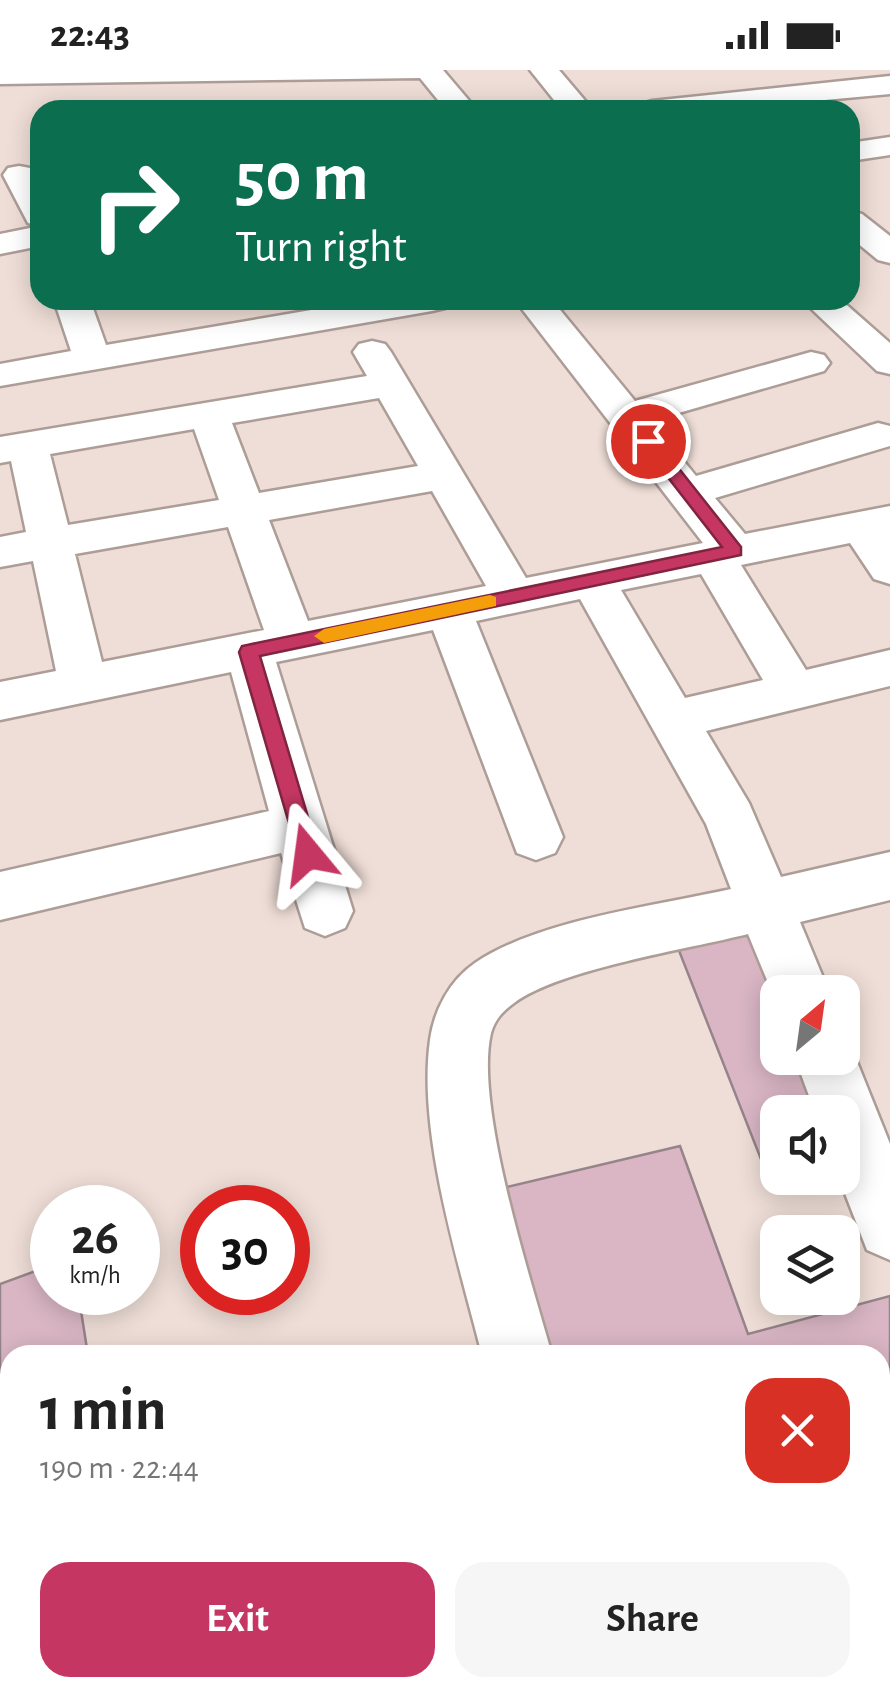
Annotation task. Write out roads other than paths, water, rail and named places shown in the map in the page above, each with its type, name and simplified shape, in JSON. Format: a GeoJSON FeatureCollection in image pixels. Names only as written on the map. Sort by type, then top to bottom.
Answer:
{"type":"FeatureCollection","features":[{"type":"Feature","properties":{"kind":"street"},"geometry":{"type":"LineString","coordinates":[[0,76],[171,86],[428,70],[454,100]]}},
{"type":"Feature","properties":{"kind":"street"},"geometry":{"type":"LineString","coordinates":[[544,70],[570,100]]}},
{"type":"Feature","properties":{"kind":"street"},"geometry":{"type":"LineString","coordinates":[[672,79],[695,100]]}},
{"type":"Feature","properties":{"kind":"street"},"geometry":{"type":"LineString","coordinates":[[755,100],[890,85]]}},
{"type":"Feature","properties":{"kind":"street"},"geometry":{"type":"LineString","coordinates":[[860,150],[890,146]]}},
{"type":"Feature","properties":{"kind":"street"},"geometry":{"type":"LineString","coordinates":[[860,216],[890,210]]}},
{"type":"Feature","properties":{"kind":"street"},"geometry":{"type":"LineString","coordinates":[[860,227],[890,253]]}},
{"type":"Feature","properties":{"kind":"street"},"geometry":{"type":"LineString","coordinates":[[0,244],[30,238]]}},
{"type":"Feature","properties":{"kind":"street"},"geometry":{"type":"LineString","coordinates":[[75,310],[92,359]]}},
{"type":"Feature","properties":{"kind":"street"},"geometry":{"type":"LineString","coordinates":[[0,375],[92,359],[282,313],[350,315],[377,310]]}},
{"type":"Feature","properties":{"kind":"street"},"geometry":{"type":"LineString","coordinates":[[541,310],[688,492],[724,553],[794,691]]}},
{"type":"Feature","properties":{"kind":"street"},"geometry":{"type":"LineString","coordinates":[[831,310],[890,363]]}},
{"type":"Feature","properties":{"kind":"street"},"geometry":{"type":"LineString","coordinates":[[350,315],[515,596]]}},
{"type":"Feature","properties":{"kind":"street"},"geometry":{"type":"LineString","coordinates":[[628,415],[812,363]]}},
{"type":"Feature","properties":{"kind":"street"},"geometry":{"type":"LineString","coordinates":[[83,684],[50,542],[14,448],[391,384]]}},
{"type":"Feature","properties":{"kind":"street"},"geometry":{"type":"LineString","coordinates":[[209,415],[243,509],[271,647],[300,826],[325,911]]}},
{"type":"Feature","properties":{"kind":"street"},"geometry":{"type":"LineString","coordinates":[[688,492],[878,436]]}},
{"type":"Feature","properties":{"kind":"street"},"geometry":{"type":"LineString","coordinates":[[0,552],[444,475]]}},
{"type":"Feature","properties":{"kind":"street"},"geometry":{"type":"LineString","coordinates":[[0,701],[875,523],[890,568]]}},
{"type":"Feature","properties":{"kind":"street"},"geometry":{"type":"LineString","coordinates":[[592,580],[730,818],[794,975]]}},
{"type":"Feature","properties":{"kind":"street"},"geometry":{"type":"LineString","coordinates":[[449,610],[536,837]]}},
{"type":"Feature","properties":{"kind":"street"},"geometry":{"type":"LineString","coordinates":[[673,720],[890,668]]}},
{"type":"Feature","properties":{"kind":"street"},"geometry":{"type":"LineString","coordinates":[[0,896],[300,826]]}},
{"type":"Feature","properties":{"kind":"street"},"geometry":{"type":"LineString","coordinates":[[514,1345],[462,1126],[458,1066],[466,1012],[495,980],[544,958],[890,876]]}},
{"type":"Feature","properties":{"kind":"street"},"geometry":{"type":"LineString","coordinates":[[837,1075],[869,1117],[890,1227]]}}]}
